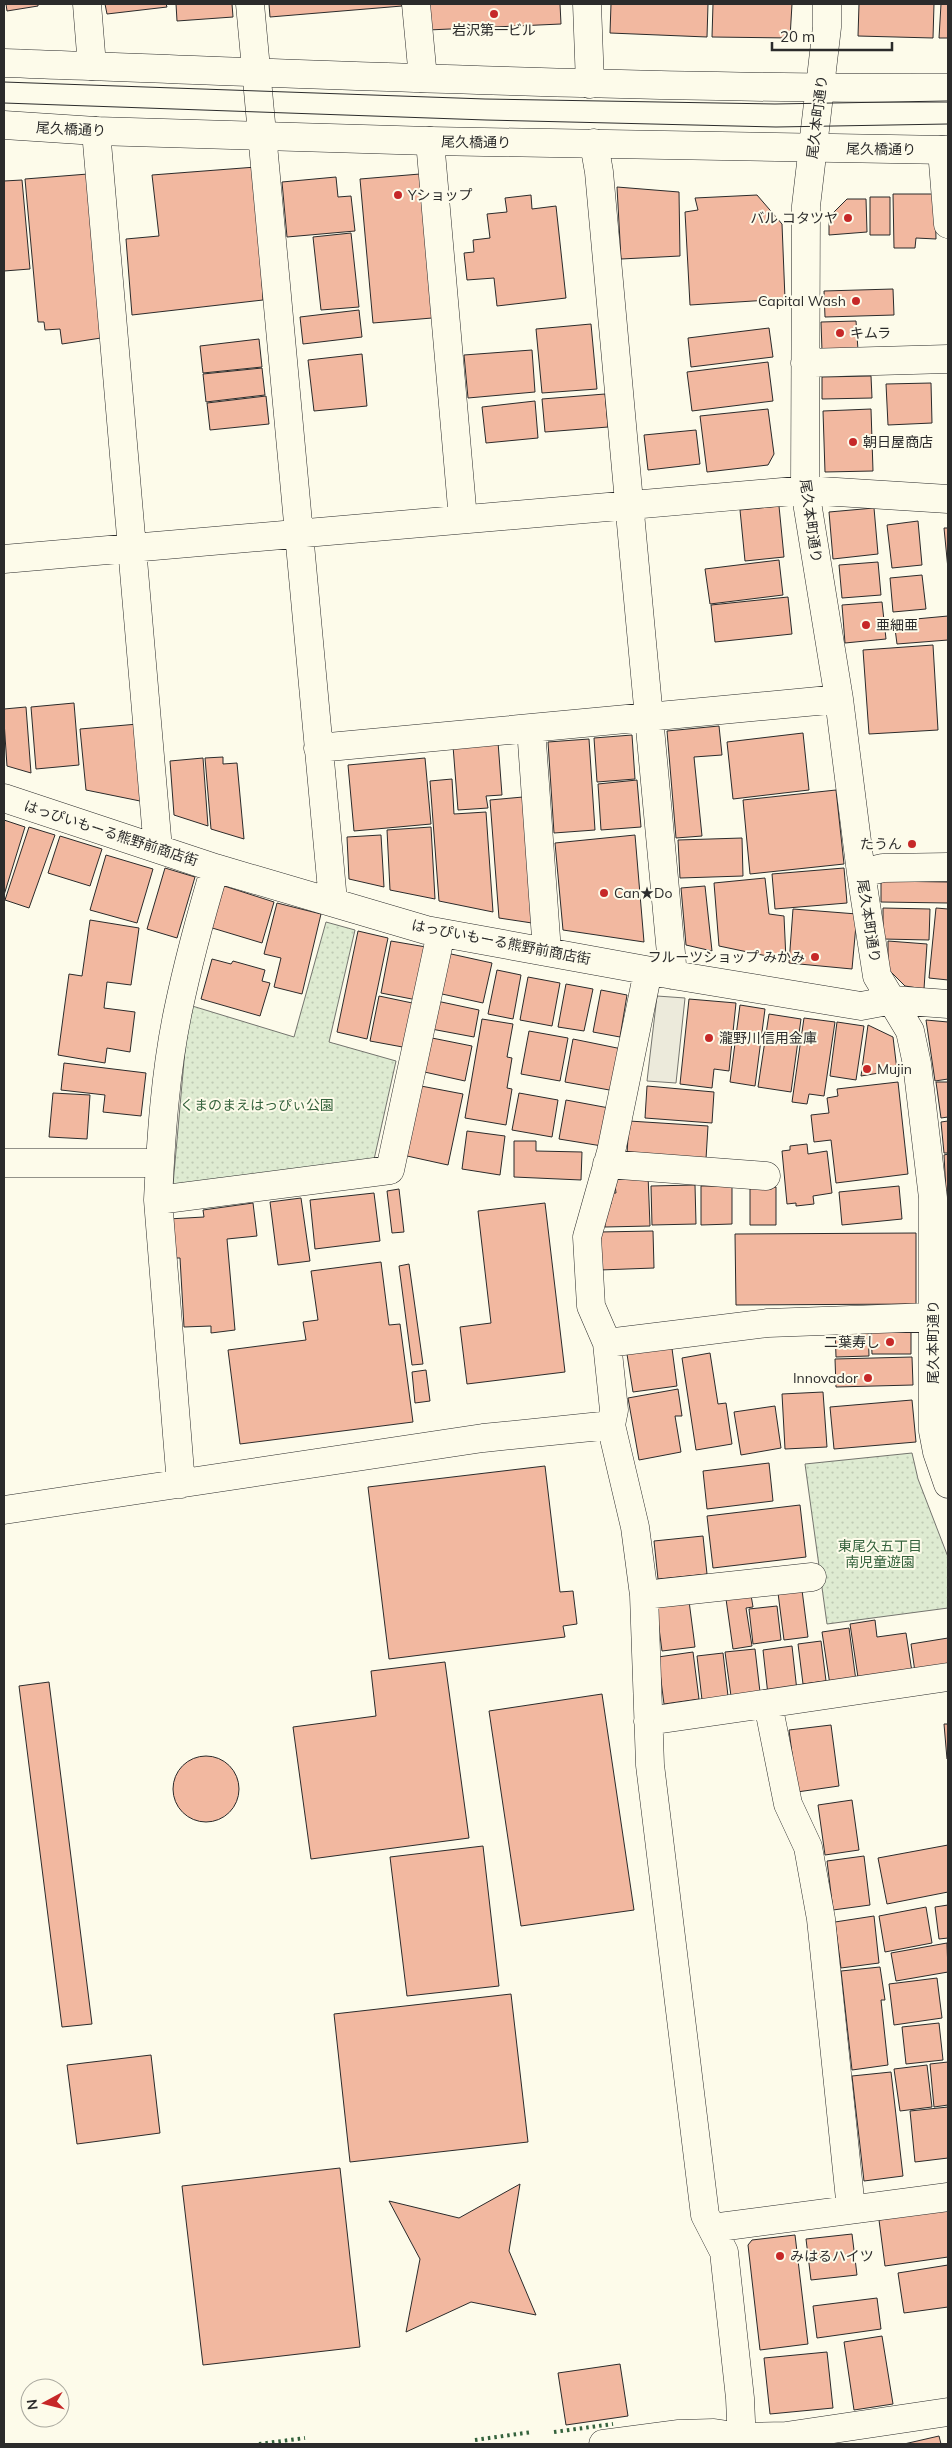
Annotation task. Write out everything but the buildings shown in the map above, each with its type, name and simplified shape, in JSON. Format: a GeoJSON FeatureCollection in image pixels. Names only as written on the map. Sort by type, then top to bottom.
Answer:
{"type":"FeatureCollection","features":[{"type":"Feature","properties":{"kind":"street"},"geometry":{"type":"LineString","coordinates":[[86,4],[92,66]]}},
{"type":"Feature","properties":{"kind":"street"},"geometry":{"type":"LineString","coordinates":[[250,4],[333,901]]}},
{"type":"Feature","properties":{"kind":"street"},"geometry":{"type":"LineString","coordinates":[[416,4],[423,78]]}},
{"type":"Feature","properties":{"kind":"street"},"geometry":{"type":"LineString","coordinates":[[587,4],[590,84]]}},
{"type":"Feature","properties":{"kind":"street","name":"尾久本町通り"},"geometry":{"type":"LineString","coordinates":[[827,4],[828,27],[806,206],[805,490],[839,699],[861,873],[877,976],[910,1031],[917,1064],[933,1198],[938,1306],[933,1431],[937,1452],[948,1481]]}},
{"type":"Feature","properties":{"kind":"street"},"geometry":{"type":"LineString","coordinates":[[4,63],[590,84],[948,88]]}},
{"type":"Feature","properties":{"kind":"street","name":"尾久橋通り"},"geometry":{"type":"LineString","coordinates":[[4,125],[96,131],[261,134],[430,141],[945,150]]}},
{"type":"Feature","properties":{"kind":"street"},"geometry":{"type":"LineString","coordinates":[[96,131],[158,850]]}},
{"type":"Feature","properties":{"kind":"street"},"geometry":{"type":"LineString","coordinates":[[430,141],[464,520]]}},
{"type":"Feature","properties":{"kind":"street"},"geometry":{"type":"LineString","coordinates":[[594,143],[627,505],[649,717],[660,973],[587,1237],[591,1306],[607,1343],[614,1410],[612,1425],[635,1527],[644,1595],[650,1765],[705,2215],[724,2252],[740,2398],[741,2441]]}},
{"type":"Feature","properties":{"kind":"street"},"geometry":{"type":"LineString","coordinates":[[945,150],[948,224]]}},
{"type":"Feature","properties":{"kind":"street"},"geometry":{"type":"LineString","coordinates":[[805,363],[948,359]]}},
{"type":"Feature","properties":{"kind":"street"},"geometry":{"type":"LineString","coordinates":[[4,559],[805,490],[948,499]]}},
{"type":"Feature","properties":{"kind":"street"},"geometry":{"type":"LineString","coordinates":[[318,748],[839,699]]}},
{"type":"Feature","properties":{"kind":"street"},"geometry":{"type":"LineString","coordinates":[[531,728],[547,952]]}},
{"type":"Feature","properties":{"kind":"street","name":"はっぴいもーる熊野前商店街"},"geometry":{"type":"LineString","coordinates":[[4,798],[215,868],[441,933],[660,973],[861,1006],[893,1000],[948,1004]]}},
{"type":"Feature","properties":{"kind":"street"},"geometry":{"type":"LineString","coordinates":[[861,873],[883,868],[948,867]]}},
{"type":"Feature","properties":{"kind":"street"},"geometry":{"type":"LineString","coordinates":[[181,1484],[158,1200],[160,1163],[177,1013],[193,942],[215,868]]}},
{"type":"Feature","properties":{"kind":"street"},"geometry":{"type":"LineString","coordinates":[[158,1200],[390,1170],[441,933]]}},
{"type":"Feature","properties":{"kind":"street"},"geometry":{"type":"LineString","coordinates":[[4,1163],[160,1163]]}},
{"type":"Feature","properties":{"kind":"street"},"geometry":{"type":"LineString","coordinates":[[607,1164],[766,1176]]}},
{"type":"Feature","properties":{"kind":"street"},"geometry":{"type":"LineString","coordinates":[[607,1343],[768,1323],[938,1306]]}},
{"type":"Feature","properties":{"kind":"street"},"geometry":{"type":"LineString","coordinates":[[4,1510],[483,1438],[612,1425]]}},
{"type":"Feature","properties":{"kind":"street"},"geometry":{"type":"LineString","coordinates":[[644,1595],[812,1577]]}},
{"type":"Feature","properties":{"kind":"street"},"geometry":{"type":"LineString","coordinates":[[648,1721],[948,1677]]}},
{"type":"Feature","properties":{"kind":"street"},"geometry":{"type":"LineString","coordinates":[[768,1704],[788,1804],[808,1847],[821,1919],[851,2209]]}},
{"type":"Feature","properties":{"kind":"street"},"geometry":{"type":"LineString","coordinates":[[712,2228],[948,2197]]}},
{"type":"Feature","properties":{"kind":"street"},"geometry":{"type":"LineString","coordinates":[[603,2444],[679,2434],[714,2433],[741,2441],[948,2412]]}},
{"type":"Feature","properties":{"kind":"green space","name":"くまのまえはっぴぃ公園"},"geometry":{"type":"Polygon","coordinates":[[[326,922],[355,930],[329,1042],[396,1061],[373,1164],[172,1196],[189,1005],[294,1037],[326,922]]]}},
{"type":"Feature","properties":{"kind":"green space","name":"東尾久五丁目 南児童遊園"},"geometry":{"type":"Polygon","coordinates":[[[912,1453],[918,1479],[948,1557],[948,1608],[827,1624],[805,1464],[912,1453]]]}},
{"type":"Feature","properties":{"kind":"shaded area"},"geometry":{"type":"Polygon","coordinates":[[[657,996],[685,998],[676,1083],[647,1081],[657,996]]]}},
{"type":"Feature","properties":{"kind":"tram line"},"geometry":{"type":"LineString","coordinates":[[4,82],[485,99],[775,104],[948,101]]}},
{"type":"Feature","properties":{"kind":"tram line"},"geometry":{"type":"LineString","coordinates":[[4,103],[486,120],[776,127],[948,124]]}},
{"type":"Feature","properties":{"kind":"hedge"},"geometry":{"type":"LineString","coordinates":[[554,2432],[613,2424]]}},
{"type":"Feature","properties":{"kind":"hedge"},"geometry":{"type":"LineString","coordinates":[[475,2440],[532,2432]]}},
{"type":"Feature","properties":{"kind":"hedge"},"geometry":{"type":"LineString","coordinates":[[259,2444],[305,2438]]}},
{"type":"Feature","properties":{"kind":"place","name":"岩沢第一ビル"},"geometry":{"type":"Point","coordinates":[494,14]}},
{"type":"Feature","properties":{"kind":"place","name":"Yショップ"},"geometry":{"type":"Point","coordinates":[398,195]}},
{"type":"Feature","properties":{"kind":"place","name":"バル コタツヤ"},"geometry":{"type":"Point","coordinates":[848,218]}},
{"type":"Feature","properties":{"kind":"place","name":"Capital Wash"},"geometry":{"type":"Point","coordinates":[856,301]}},
{"type":"Feature","properties":{"kind":"place","name":"キムラ"},"geometry":{"type":"Point","coordinates":[840,333]}},
{"type":"Feature","properties":{"kind":"place","name":"朝日屋商店"},"geometry":{"type":"Point","coordinates":[853,442]}},
{"type":"Feature","properties":{"kind":"place","name":"亜細亜"},"geometry":{"type":"Point","coordinates":[866,625]}},
{"type":"Feature","properties":{"kind":"place","name":"たうん"},"geometry":{"type":"Point","coordinates":[912,844]}},
{"type":"Feature","properties":{"kind":"place","name":"Can★Do"},"geometry":{"type":"Point","coordinates":[604,893]}},
{"type":"Feature","properties":{"kind":"place","name":"フルーツショップ みかみ"},"geometry":{"type":"Point","coordinates":[815,957]}},
{"type":"Feature","properties":{"kind":"place","name":"瀧野川信用金庫"},"geometry":{"type":"Point","coordinates":[709,1038]}},
{"type":"Feature","properties":{"kind":"place","name":"Mujin"},"geometry":{"type":"Point","coordinates":[867,1069]}},
{"type":"Feature","properties":{"kind":"place","name":"二葉寿し"},"geometry":{"type":"Point","coordinates":[890,1342]}},
{"type":"Feature","properties":{"kind":"place","name":"Innovador"},"geometry":{"type":"Point","coordinates":[868,1378]}},
{"type":"Feature","properties":{"kind":"place","name":"みはるハイツ"},"geometry":{"type":"Point","coordinates":[780,2256]}}]}
